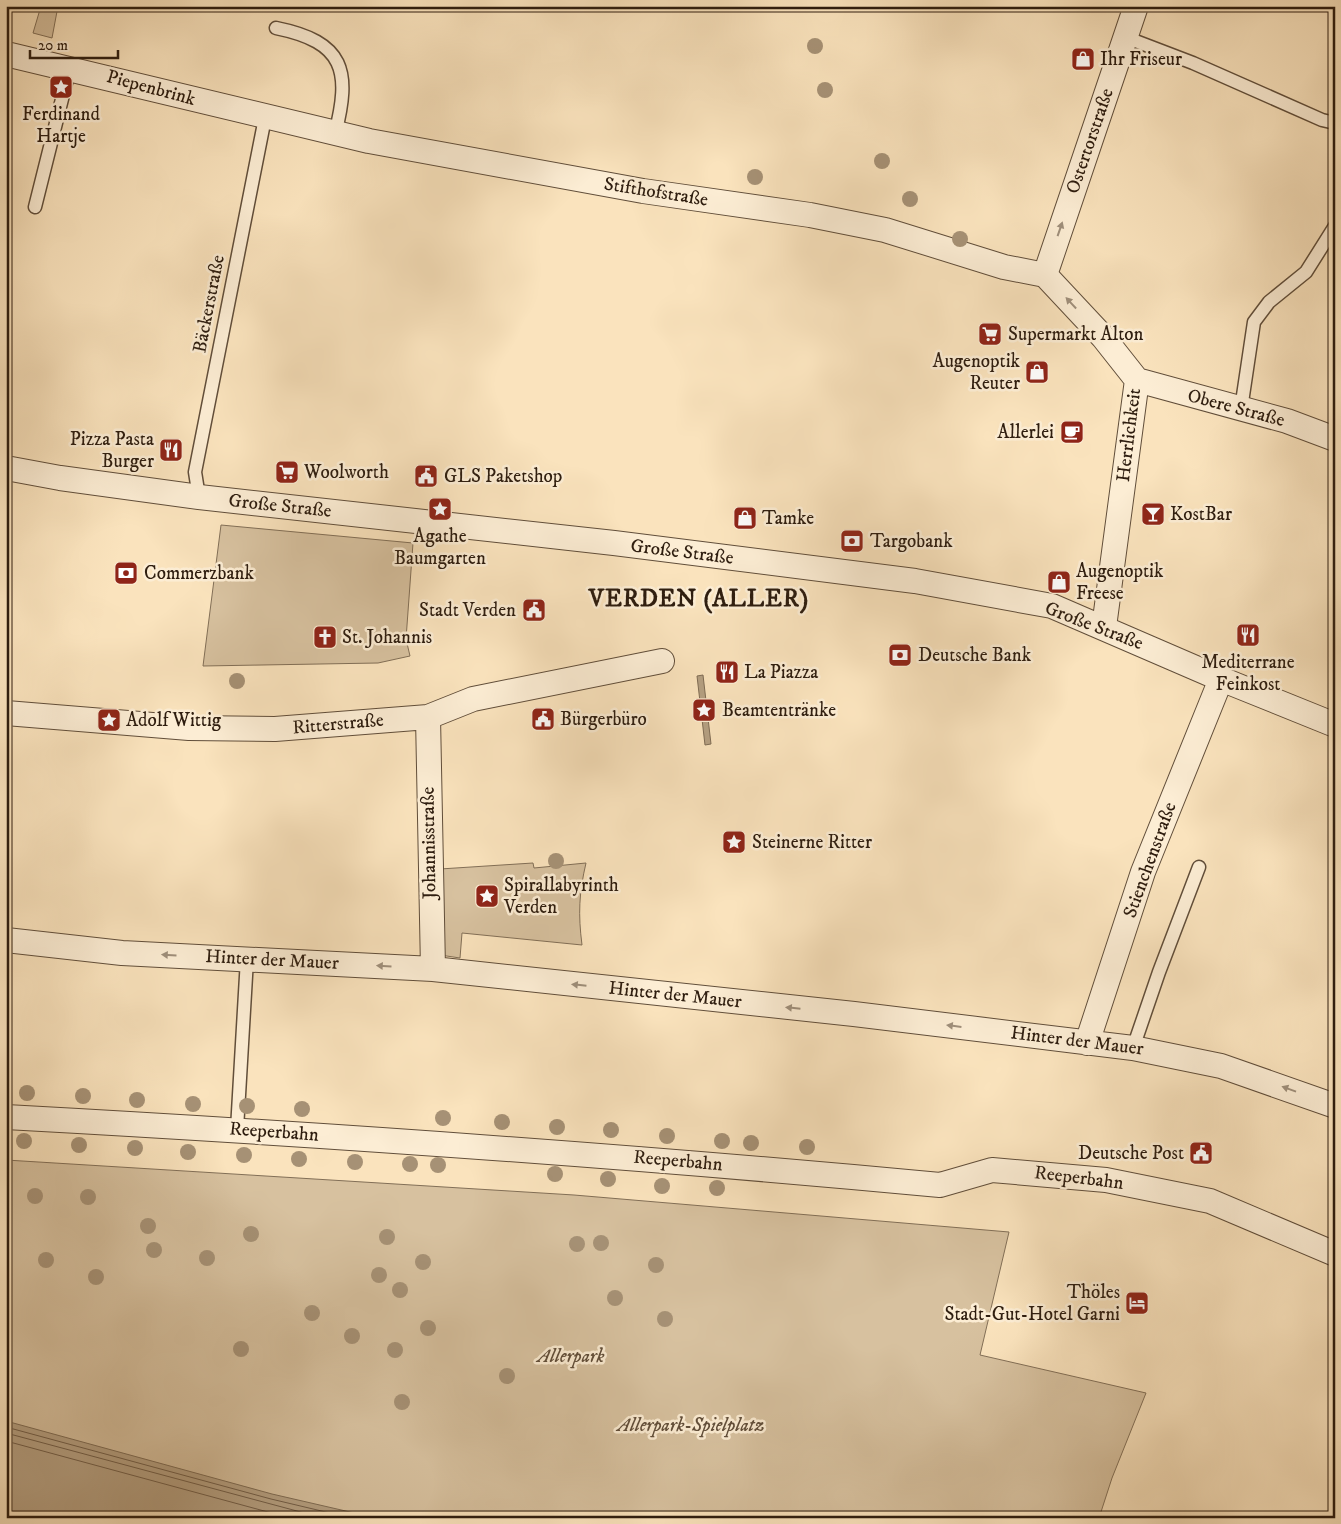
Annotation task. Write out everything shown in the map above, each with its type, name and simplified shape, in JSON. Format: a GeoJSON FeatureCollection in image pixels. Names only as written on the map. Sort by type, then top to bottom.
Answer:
{"type":"FeatureCollection","features":[{"type":"Feature","properties":{"kind":"street","name":"Ostertorstraße"},"geometry":{"type":"LineString","coordinates":[[1045,275],[1136,6]]}},
{"type":"Feature","properties":{"kind":"street","name":"Piepenbrink"},"geometry":{"type":"LineString","coordinates":[[6,54],[70,67],[266,118]]}},
{"type":"Feature","properties":{"kind":"street","name":"Stifthofstraße"},"geometry":{"type":"LineString","coordinates":[[266,118],[335,134],[643,191],[843,221],[885,230],[1004,267],[1045,275]]}},
{"type":"Feature","properties":{"kind":"street","name":"Herrlichkeit"},"geometry":{"type":"LineString","coordinates":[[1045,275],[1103,337],[1136,380],[1104,627]]}},
{"type":"Feature","properties":{"kind":"street","name":"Obere Straße"},"geometry":{"type":"LineString","coordinates":[[1136,380],[1287,421],[1335,440]]}},
{"type":"Feature","properties":{"kind":"street","name":"Große Straße"},"geometry":{"type":"LineString","coordinates":[[6,468],[60,478],[198,496],[614,543],[915,581],[1052,606],[1221,679],[1335,725]]}},
{"type":"Feature","properties":{"kind":"street","name":"Ritterstraße"},"geometry":{"type":"LineString","coordinates":[[6,713],[190,728],[275,729],[428,717],[473,699],[662,661]]}},
{"type":"Feature","properties":{"kind":"street","name":"Stienchenstraße"},"geometry":{"type":"LineString","coordinates":[[1087,1043],[1143,872],[1221,679]]}},
{"type":"Feature","properties":{"kind":"street","name":"Johannisstraße"},"geometry":{"type":"LineString","coordinates":[[428,717],[433,969]]}},
{"type":"Feature","properties":{"kind":"street","name":"Hinter der Mauer"},"geometry":{"type":"LineString","coordinates":[[6,940],[122,953],[433,969],[854,1014],[1133,1048],[1221,1066],[1335,1106]]}},
{"type":"Feature","properties":{"kind":"street","name":"Reeperbahn"},"geometry":{"type":"LineString","coordinates":[[6,1117],[237,1129],[566,1152],[940,1185],[992,1170],[1058,1174],[1106,1180],[1210,1201],[1335,1254]]}},
{"type":"Feature","properties":{"kind":"lane"},"geometry":{"type":"LineString","coordinates":[[276,28],[308,37],[329,50],[336,58],[344,90],[335,134]]}},
{"type":"Feature","properties":{"kind":"lane"},"geometry":{"type":"LineString","coordinates":[[1125,37],[1193,63],[1322,120],[1335,122]]}},
{"type":"Feature","properties":{"kind":"lane"},"geometry":{"type":"LineString","coordinates":[[35,207],[70,67]]}},
{"type":"Feature","properties":{"kind":"lane","name":"Bäckerstraße"},"geometry":{"type":"LineString","coordinates":[[198,496],[195,472],[266,118]]}},
{"type":"Feature","properties":{"kind":"lane"},"geometry":{"type":"LineString","coordinates":[[1241,409],[1254,322],[1269,302],[1306,272],[1335,226]]}},
{"type":"Feature","properties":{"kind":"lane"},"geometry":{"type":"LineString","coordinates":[[1133,1048],[1159,972],[1199,867]]}},
{"type":"Feature","properties":{"kind":"lane"},"geometry":{"type":"LineString","coordinates":[[237,1129],[247,959]]}},
{"type":"Feature","properties":{"kind":"green space"},"geometry":{"type":"Polygon","coordinates":[[[41,6],[58,6],[52,38],[33,33],[41,6]]]}},
{"type":"Feature","properties":{"kind":"green space"},"geometry":{"type":"Polygon","coordinates":[[[221,525],[413,543],[406,639],[410,656],[378,663],[203,666],[221,525]]]}},
{"type":"Feature","properties":{"kind":"green space"},"geometry":{"type":"Polygon","coordinates":[[[533,863],[534,868],[586,863],[580,904],[582,945],[462,933],[460,958],[440,955],[440,869],[533,863]]]}},
{"type":"Feature","properties":{"kind":"green space","name":"Allerpark"},"geometry":{"type":"Polygon","coordinates":[[[6,1160],[574,1195],[1009,1232],[980,1355],[1146,1393],[1112,1478],[1099,1518],[6,1518],[6,1160]]]}},
{"type":"Feature","properties":{"kind":"water","name":"Beamtentränke"},"geometry":{"type":"Polygon","coordinates":[[[703,675],[711,744],[705,745],[697,676],[703,675]]]}},
{"type":"Feature","properties":{"kind":"water"},"geometry":{"type":"Polygon","coordinates":[[[6,1421],[272,1494],[376,1518],[6,1518],[6,1421]]]}},
{"type":"Feature","properties":{"kind":"place","name":"Ihr Friseur"},"geometry":{"type":"Point","coordinates":[1083,59]}},
{"type":"Feature","properties":{"kind":"place","name":"Ferdinand Hartje"},"geometry":{"type":"Point","coordinates":[61,87]}},
{"type":"Feature","properties":{"kind":"place","name":"Supermarkt Alton"},"geometry":{"type":"Point","coordinates":[990,334]}},
{"type":"Feature","properties":{"kind":"place","name":"Augenoptik Reuter"},"geometry":{"type":"Point","coordinates":[1037,372]}},
{"type":"Feature","properties":{"kind":"place","name":"Allerlei"},"geometry":{"type":"Point","coordinates":[1072,432]}},
{"type":"Feature","properties":{"kind":"place","name":"Pizza Pasta Burger"},"geometry":{"type":"Point","coordinates":[171,450]}},
{"type":"Feature","properties":{"kind":"place","name":"Woolworth"},"geometry":{"type":"Point","coordinates":[287,472]}},
{"type":"Feature","properties":{"kind":"place","name":"GLS Paketshop"},"geometry":{"type":"Point","coordinates":[426,476]}},
{"type":"Feature","properties":{"kind":"place","name":"Agathe Baumgarten"},"geometry":{"type":"Point","coordinates":[440,509]}},
{"type":"Feature","properties":{"kind":"place","name":"KostBar"},"geometry":{"type":"Point","coordinates":[1153,514]}},
{"type":"Feature","properties":{"kind":"place","name":"Tamke"},"geometry":{"type":"Point","coordinates":[745,518]}},
{"type":"Feature","properties":{"kind":"place","name":"Targobank"},"geometry":{"type":"Point","coordinates":[852,541]}},
{"type":"Feature","properties":{"kind":"place","name":"Commerzbank"},"geometry":{"type":"Point","coordinates":[126,573]}},
{"type":"Feature","properties":{"kind":"place","name":"Augenoptik Freese"},"geometry":{"type":"Point","coordinates":[1059,582]}},
{"type":"Feature","properties":{"kind":"place","name":"Stadt Verden"},"geometry":{"type":"Point","coordinates":[534,610]}},
{"type":"Feature","properties":{"kind":"place","name":"Mediterrane Feinkost"},"geometry":{"type":"Point","coordinates":[1248,635]}},
{"type":"Feature","properties":{"kind":"place","name":"St. Johannis"},"geometry":{"type":"Point","coordinates":[325,637]}},
{"type":"Feature","properties":{"kind":"place","name":"Deutsche Bank"},"geometry":{"type":"Point","coordinates":[900,655]}},
{"type":"Feature","properties":{"kind":"place","name":"La Piazza"},"geometry":{"type":"Point","coordinates":[727,672]}},
{"type":"Feature","properties":{"kind":"place","name":"Beamtentränke"},"geometry":{"type":"Point","coordinates":[704,710]}},
{"type":"Feature","properties":{"kind":"place","name":"Bürgerbüro"},"geometry":{"type":"Point","coordinates":[543,719]}},
{"type":"Feature","properties":{"kind":"place","name":"Adolf Wittig"},"geometry":{"type":"Point","coordinates":[109,720]}},
{"type":"Feature","properties":{"kind":"place","name":"Steinerne Ritter"},"geometry":{"type":"Point","coordinates":[734,842]}},
{"type":"Feature","properties":{"kind":"place","name":"Spirallabyrinth Verden"},"geometry":{"type":"Point","coordinates":[487,896]}},
{"type":"Feature","properties":{"kind":"place","name":"Deutsche Post"},"geometry":{"type":"Point","coordinates":[1201,1153]}},
{"type":"Feature","properties":{"kind":"place","name":"Thöles Stadt-Gut-Hotel Garni"},"geometry":{"type":"Point","coordinates":[1137,1303]}},
{"type":"Feature","properties":{"kind":"district","name":"VERDEN (ALLER)"},"geometry":{"type":"Point","coordinates":[699,599]}},
{"type":"Feature","properties":{"kind":"park label","name":"Allerpark-Spielplatz"},"geometry":{"type":"Point","coordinates":[691,1425]}}]}
